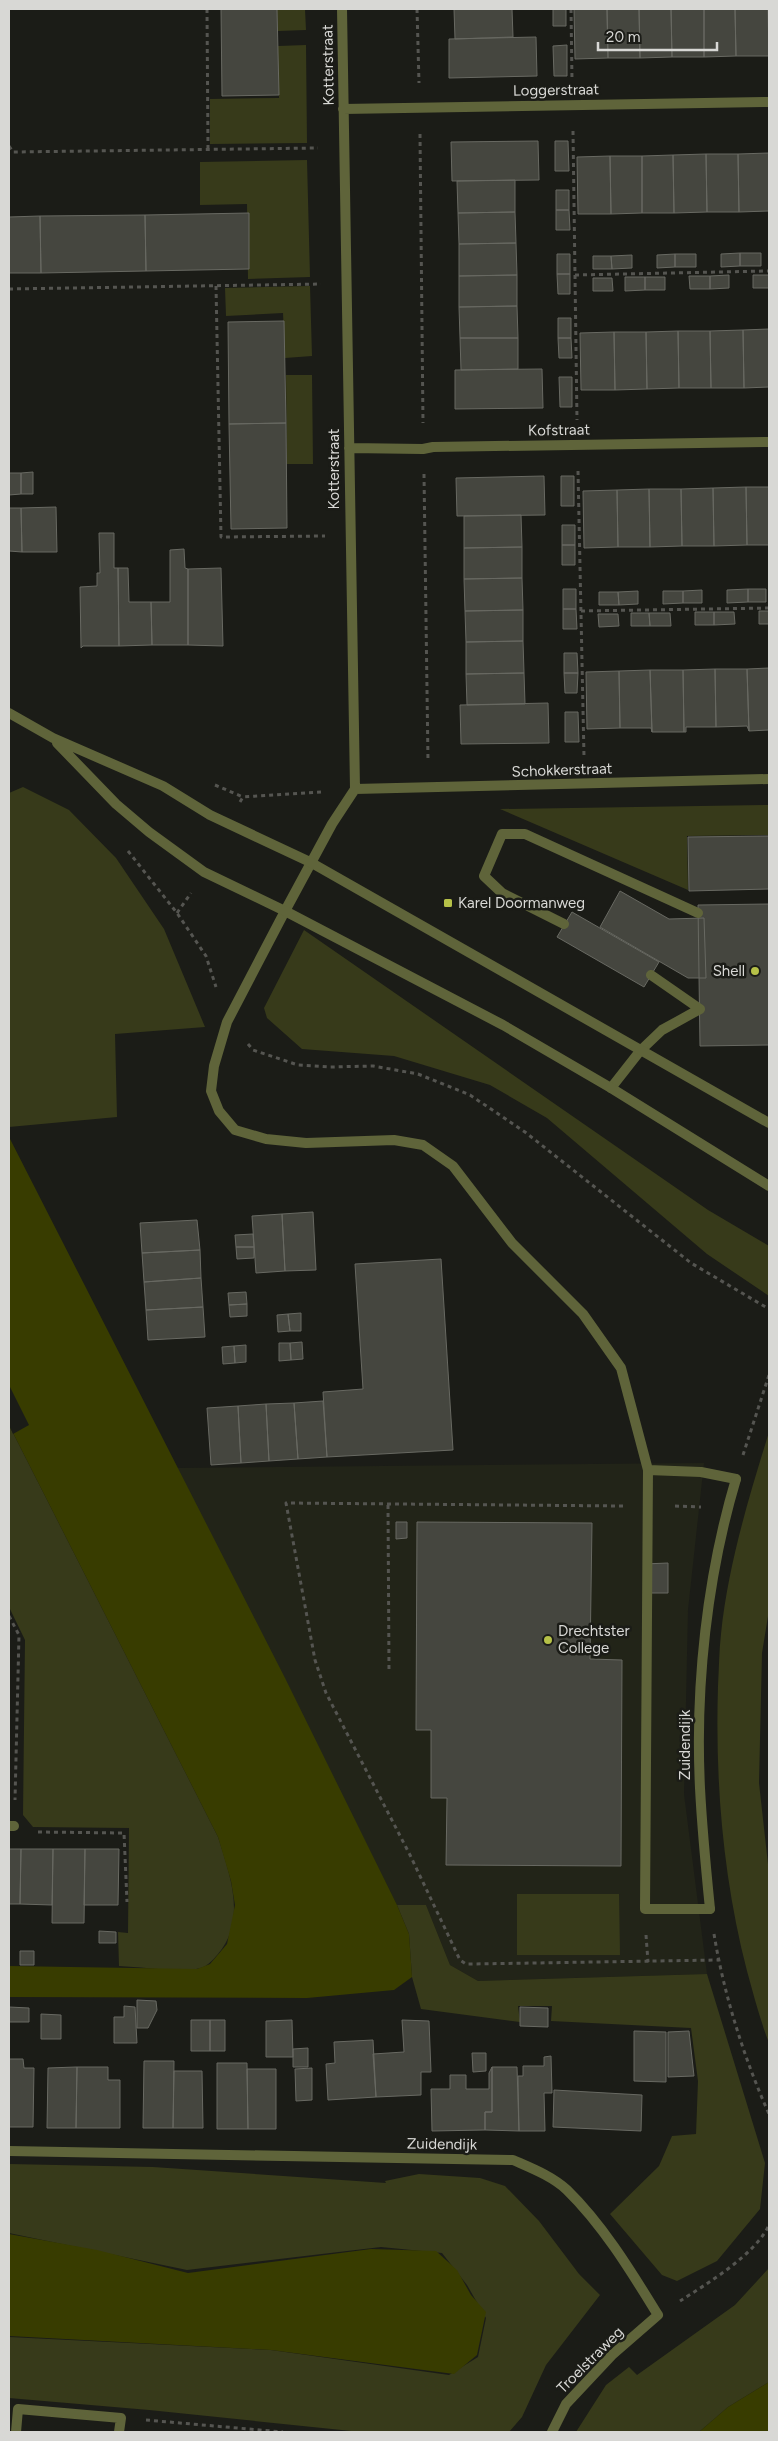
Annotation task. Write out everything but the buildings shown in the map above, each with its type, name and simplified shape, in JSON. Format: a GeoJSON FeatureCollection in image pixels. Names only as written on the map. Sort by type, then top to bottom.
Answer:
{"type":"FeatureCollection","features":[{"type":"Feature","properties":{"kind":"street","name":"Kotterstraat"},"geometry":{"type":"LineString","coordinates":[[342,9],[349,536],[355,789]]}},
{"type":"Feature","properties":{"kind":"street","name":"Loggerstraat"},"geometry":{"type":"LineString","coordinates":[[343,109],[420,106],[769,102]]}},
{"type":"Feature","properties":{"kind":"street","name":"Kofstraat"},"geometry":{"type":"LineString","coordinates":[[349,448],[423,449],[433,447],[769,442]]}},
{"type":"Feature","properties":{"kind":"street"},"geometry":{"type":"LineString","coordinates":[[9,713],[53,738],[163,786],[210,815],[310,862],[769,1123]]}},
{"type":"Feature","properties":{"kind":"street"},"geometry":{"type":"LineString","coordinates":[[53,738],[116,804],[149,832],[204,872],[285,911],[503,1025],[611,1088],[769,1186]]}},
{"type":"Feature","properties":{"kind":"street","name":"Schokkerstraat"},"geometry":{"type":"LineString","coordinates":[[355,789],[428,789],[769,779]]}},
{"type":"Feature","properties":{"kind":"street"},"geometry":{"type":"LineString","coordinates":[[355,789],[310,862],[227,1022],[214,1066],[211,1092],[219,1111],[235,1130],[266,1139],[306,1143],[394,1140],[423,1146],[453,1166],[512,1243],[583,1314],[621,1368],[648,1470],[645,1909],[710,1909]]}},
{"type":"Feature","properties":{"kind":"street"},"geometry":{"type":"LineString","coordinates":[[564,924],[502,893],[484,876],[502,834],[525,834],[698,913]]}},
{"type":"Feature","properties":{"kind":"street"},"geometry":{"type":"LineString","coordinates":[[611,1088],[640,1050],[662,1030],[700,1009],[651,975]]}},
{"type":"Feature","properties":{"kind":"street"},"geometry":{"type":"LineString","coordinates":[[648,1470],[701,1472],[736,1479]]}},
{"type":"Feature","properties":{"kind":"street","name":"Zuidendijk"},"geometry":{"type":"LineString","coordinates":[[710,1909],[700,1786],[700,1702],[708,1614],[726,1514],[736,1479]]}},
{"type":"Feature","properties":{"kind":"street","name":"Zuidendijk"},"geometry":{"type":"LineString","coordinates":[[9,2151],[513,2160],[539,2171],[566,2189],[621,2255],[658,2315]]}},
{"type":"Feature","properties":{"kind":"street","name":"Troelstraweg"},"geometry":{"type":"LineString","coordinates":[[552,2432],[566,2404],[612,2355],[658,2315]]}},
{"type":"Feature","properties":{"kind":"street"},"geometry":{"type":"LineString","coordinates":[[16,2432],[18,2409],[121,2418],[119,2432]]}},
{"type":"Feature","properties":{"kind":"path"},"geometry":{"type":"LineString","coordinates":[[206,9],[208,149]]}},
{"type":"Feature","properties":{"kind":"path"},"geometry":{"type":"LineString","coordinates":[[418,9],[428,789]]}},
{"type":"Feature","properties":{"kind":"path"},"geometry":{"type":"LineString","coordinates":[[571,9],[585,785]]}},
{"type":"Feature","properties":{"kind":"path"},"geometry":{"type":"LineString","coordinates":[[9,146],[13,152],[344,148]]}},
{"type":"Feature","properties":{"kind":"path"},"geometry":{"type":"LineString","coordinates":[[575,275],[769,272]]}},
{"type":"Feature","properties":{"kind":"path"},"geometry":{"type":"LineString","coordinates":[[9,289],[346,283]]}},
{"type":"Feature","properties":{"kind":"path"},"geometry":{"type":"LineString","coordinates":[[216,286],[221,537],[349,536]]}},
{"type":"Feature","properties":{"kind":"path"},"geometry":{"type":"LineString","coordinates":[[581,611],[769,608]]}},
{"type":"Feature","properties":{"kind":"path"},"geometry":{"type":"LineString","coordinates":[[177,913],[206,956],[227,1022],[253,1050],[298,1065],[330,1067],[373,1066],[418,1074],[470,1095],[525,1132],[690,1263],[769,1309]]}},
{"type":"Feature","properties":{"kind":"path"},"geometry":{"type":"LineString","coordinates":[[736,1479],[769,1375]]}},
{"type":"Feature","properties":{"kind":"path"},"geometry":{"type":"LineString","coordinates":[[718,1960],[466,1964],[460,1960],[410,1854],[326,1693],[315,1660],[286,1503],[695,1506],[726,1514]]}},
{"type":"Feature","properties":{"kind":"path"},"geometry":{"type":"LineString","coordinates":[[388,1505],[389,1669]]}},
{"type":"Feature","properties":{"kind":"path"},"geometry":{"type":"LineString","coordinates":[[9,1616],[19,1635],[12,1826],[25,1832],[124,1834],[127,1902]]}},
{"type":"Feature","properties":{"kind":"path"},"geometry":{"type":"LineString","coordinates":[[710,1909],[718,1960],[738,2032],[769,2114]]}},
{"type":"Feature","properties":{"kind":"path"},"geometry":{"type":"LineString","coordinates":[[658,2315],[721,2275],[764,2236],[769,2225]]}},
{"type":"Feature","properties":{"kind":"path"},"geometry":{"type":"LineString","coordinates":[[121,2418],[283,2432]]}},
{"type":"Feature","properties":{"kind":"shaded area"},"geometry":{"type":"Polygon","coordinates":[[[9,1137],[285,1678],[397,1905],[409,1934],[412,1977],[394,1990],[307,1998],[9,1997],[9,1966],[197,1969],[210,1964],[227,1944],[235,1905],[231,1881],[218,1837],[9,1425],[9,1137]]]}},
{"type":"Feature","properties":{"kind":"shaded area"},"geometry":{"type":"Polygon","coordinates":[[[704,1463],[688,1610],[684,1794],[707,1974],[478,1981],[450,1965],[426,1905],[397,1905],[177,1468],[704,1463]]]}},
{"type":"Feature","properties":{"kind":"shaded area"},"geometry":{"type":"Polygon","coordinates":[[[9,2234],[97,2250],[188,2273],[371,2249],[436,2251],[457,2270],[471,2295],[486,2312],[477,2355],[454,2374],[271,2350],[9,2336],[9,2234]]]}},
{"type":"Feature","properties":{"kind":"shaded area"},"geometry":{"type":"Polygon","coordinates":[[[769,2382],[769,2432],[699,2432],[728,2407],[769,2382]]]}},
{"type":"Feature","properties":{"kind":"green space"},"geometry":{"type":"Polygon","coordinates":[[[277,9],[305,9],[306,30],[278,31],[277,9]]]}},
{"type":"Feature","properties":{"kind":"green space"},"geometry":{"type":"Polygon","coordinates":[[[306,45],[307,143],[210,144],[210,99],[279,98],[278,46],[306,45]]]}},
{"type":"Feature","properties":{"kind":"green space"},"geometry":{"type":"Polygon","coordinates":[[[307,160],[310,277],[248,279],[247,204],[200,205],[200,162],[307,160]]]}},
{"type":"Feature","properties":{"kind":"green space"},"geometry":{"type":"Polygon","coordinates":[[[310,286],[312,356],[285,358],[283,313],[226,316],[225,288],[310,286]]]}},
{"type":"Feature","properties":{"kind":"green space"},"geometry":{"type":"Polygon","coordinates":[[[286,375],[312,375],[313,464],[287,464],[286,375]]]}},
{"type":"Feature","properties":{"kind":"green space"},"geometry":{"type":"Polygon","coordinates":[[[23,787],[69,810],[116,858],[164,929],[205,1027],[115,1034],[117,1117],[9,1127],[9,793],[23,787]]]}},
{"type":"Feature","properties":{"kind":"green space"},"geometry":{"type":"Polygon","coordinates":[[[769,805],[769,835],[687,836],[688,890],[500,809],[769,805]]]}},
{"type":"Feature","properties":{"kind":"green space"},"geometry":{"type":"Polygon","coordinates":[[[304,930],[708,1210],[769,1246],[769,1296],[707,1254],[547,1118],[490,1085],[394,1056],[302,1049],[267,1018],[264,1008],[304,930]]]}},
{"type":"Feature","properties":{"kind":"green space"},"geometry":{"type":"Polygon","coordinates":[[[9,1425],[218,1837],[231,1882],[234,1912],[232,1927],[227,1941],[218,1954],[203,1967],[178,1970],[119,1966],[118,1932],[128,1933],[129,1828],[33,1827],[23,1815],[25,1640],[9,1607],[9,1425]]]}},
{"type":"Feature","properties":{"kind":"green space"},"geometry":{"type":"Polygon","coordinates":[[[769,1432],[769,1610],[762,1653],[759,1783],[769,1873],[769,2043],[747,1971],[726,1865],[722,1830],[717,1722],[720,1640],[724,1608],[747,1506],[769,1432]]]}},
{"type":"Feature","properties":{"kind":"green space"},"geometry":{"type":"Polygon","coordinates":[[[517,1894],[619,1894],[620,1955],[517,1955],[517,1894]]]}},
{"type":"Feature","properties":{"kind":"green space"},"geometry":{"type":"Polygon","coordinates":[[[397,1905],[426,1905],[450,1965],[478,1981],[707,1974],[765,2163],[760,2209],[717,2261],[677,2281],[662,2275],[610,2214],[659,2166],[672,2136],[696,2134],[698,2081],[691,2028],[551,2021],[552,2006],[518,2006],[520,2022],[421,2009],[412,1977],[409,1934],[397,1905]]]}},
{"type":"Feature","properties":{"kind":"green space"},"geometry":{"type":"Polygon","coordinates":[[[9,2164],[153,2167],[386,2183],[385,2181],[419,2174],[480,2178],[505,2186],[539,2221],[579,2274],[600,2295],[546,2365],[522,2417],[509,2432],[361,2432],[149,2410],[9,2398],[9,2337],[271,2350],[449,2375],[478,2357],[486,2318],[467,2285],[442,2253],[381,2247],[187,2270],[9,2233],[9,2164]]]}},
{"type":"Feature","properties":{"kind":"green space"},"geometry":{"type":"Polygon","coordinates":[[[769,2268],[769,2382],[728,2407],[699,2432],[576,2432],[606,2385],[629,2367],[637,2375],[735,2305],[769,2268]]]}},
{"type":"Feature","properties":{"kind":"pier"},"geometry":{"type":"Polygon","coordinates":[[[9,1385],[29,1425],[13,1434],[9,1425],[9,1385]]]}},
{"type":"Feature","properties":{"kind":"place","name":"Karel Doormanweg"},"geometry":{"type":"Point","coordinates":[448,903]}},
{"type":"Feature","properties":{"kind":"place","name":"Shell"},"geometry":{"type":"Point","coordinates":[755,971]}},
{"type":"Feature","properties":{"kind":"place","name":"Drechtster College"},"geometry":{"type":"Point","coordinates":[548,1640]}}]}
